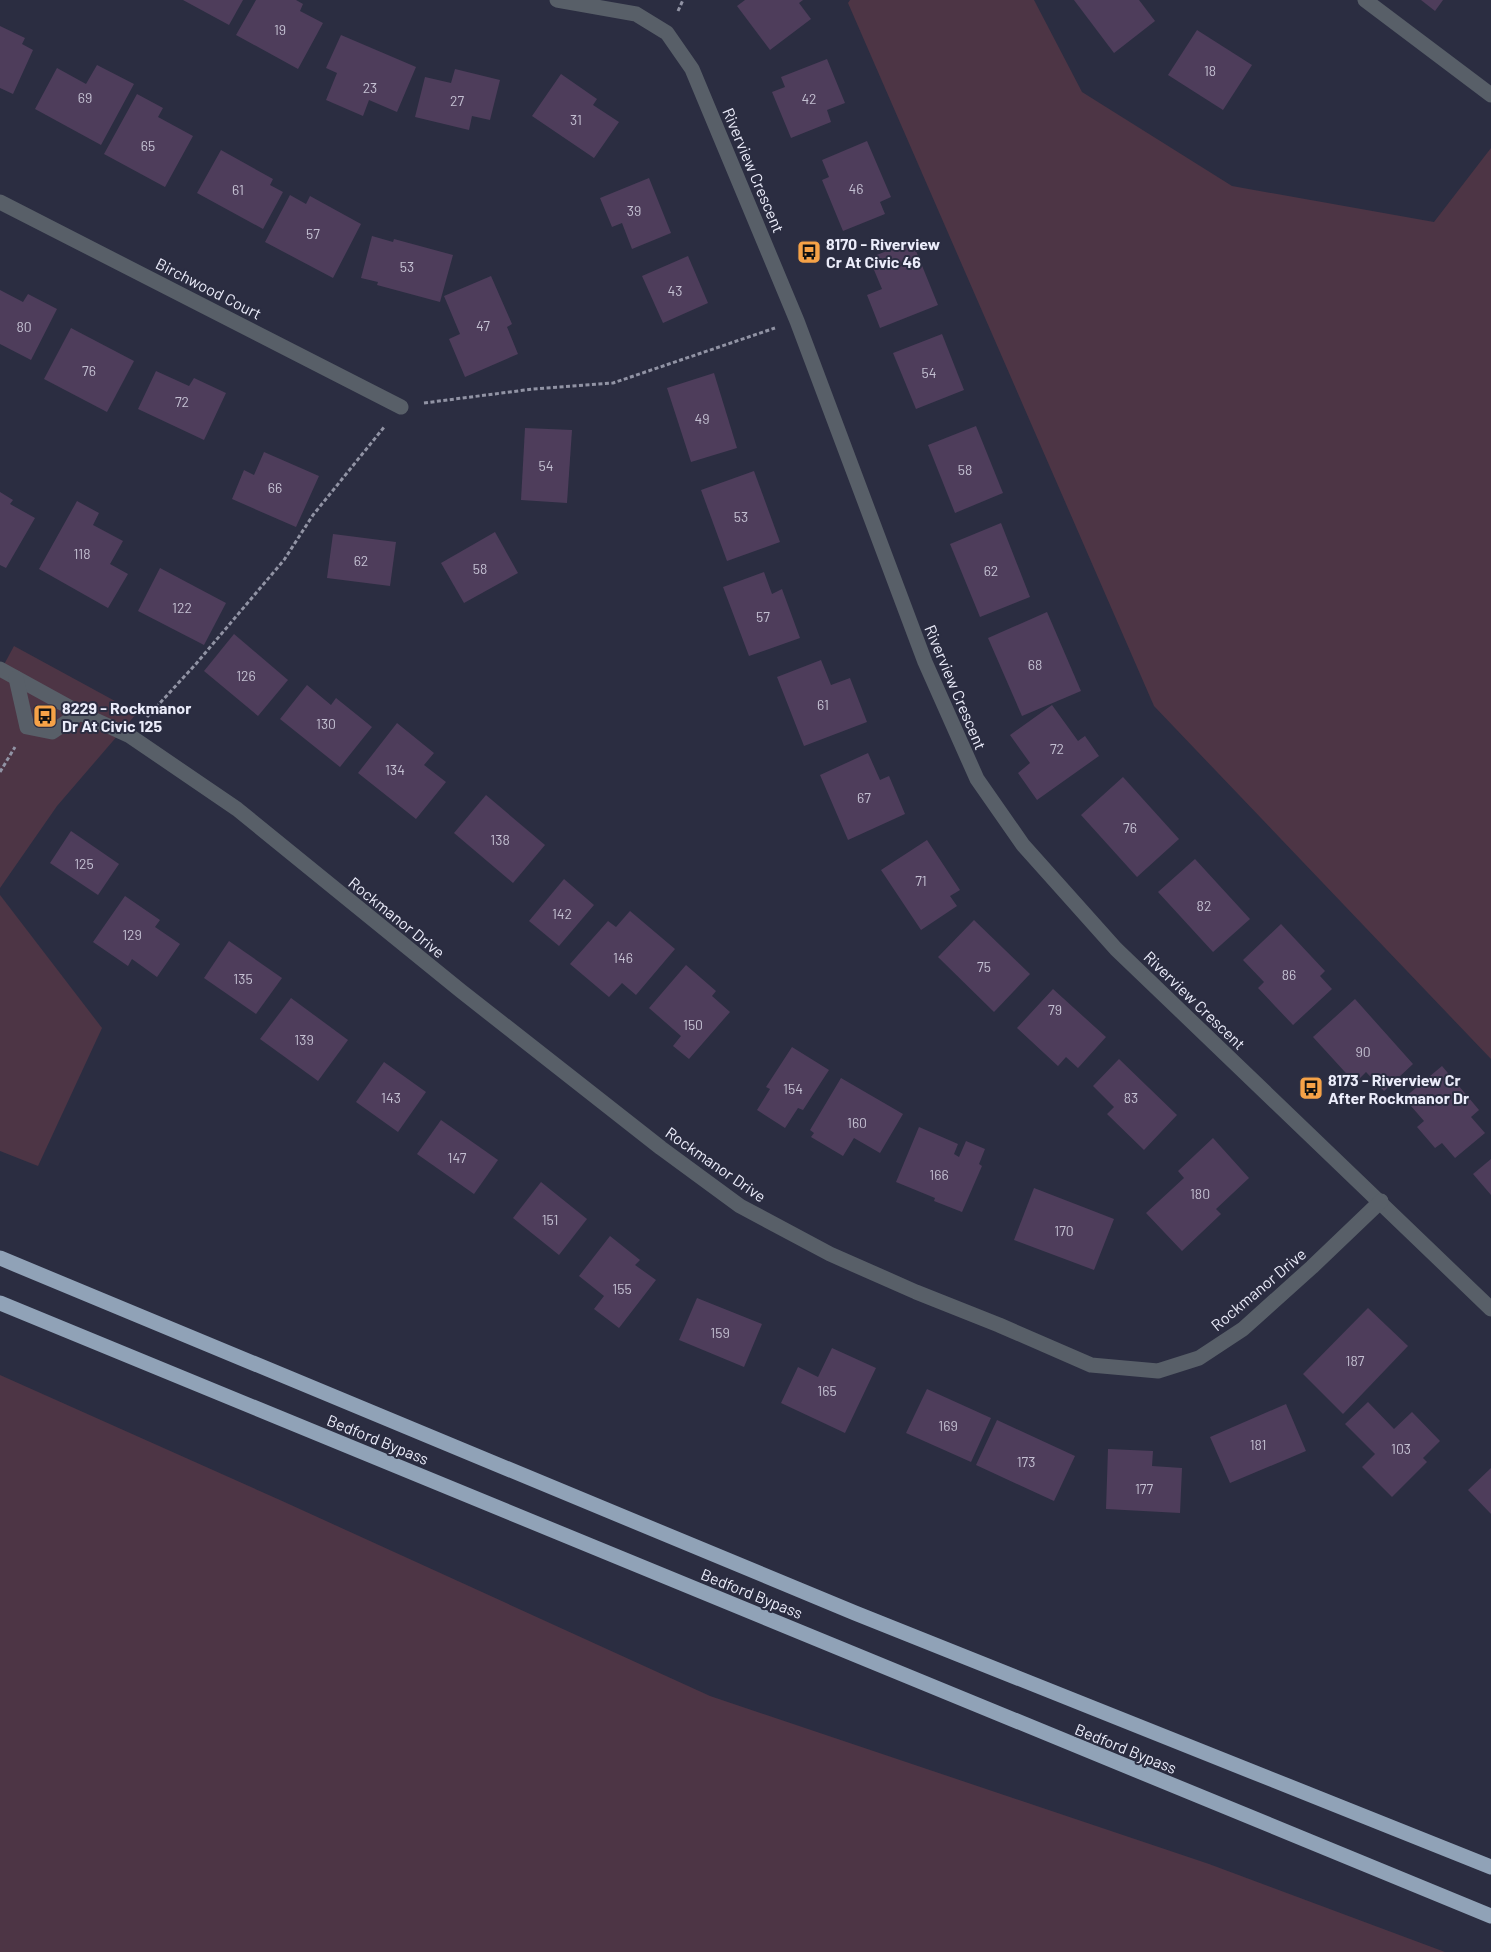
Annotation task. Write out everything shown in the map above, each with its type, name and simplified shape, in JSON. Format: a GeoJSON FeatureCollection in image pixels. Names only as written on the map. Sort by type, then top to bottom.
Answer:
{"type":"FeatureCollection","features":[{"type":"Feature","properties":{"kind":"highway","name":"Bedford Bypass"},"geometry":{"type":"LineString","coordinates":[[0,1258],[855,1613],[1491,1867]]}},
{"type":"Feature","properties":{"kind":"highway","name":"Bedford Bypass"},"geometry":{"type":"LineString","coordinates":[[0,1302],[1491,1916]]}},
{"type":"Feature","properties":{"kind":"street","name":"Riverview Crescent"},"geometry":{"type":"LineString","coordinates":[[557,0],[636,14],[667,33],[692,69],[797,321],[925,662],[977,779],[1023,846],[1116,949],[1381,1201],[1491,1309]]}},
{"type":"Feature","properties":{"kind":"street"},"geometry":{"type":"LineString","coordinates":[[1365,0],[1491,95]]}},
{"type":"Feature","properties":{"kind":"street","name":"Birchwood Court"},"geometry":{"type":"LineString","coordinates":[[0,202],[401,407]]}},
{"type":"Feature","properties":{"kind":"street","name":"Rockmanor Drive"},"geometry":{"type":"LineString","coordinates":[[0,669],[80,713],[130,736],[237,809],[469,998],[740,1206],[830,1254],[916,1292],[1000,1324],[1091,1365],[1158,1371],[1200,1358],[1243,1329],[1312,1268],[1381,1201]]}},
{"type":"Feature","properties":{"kind":"street"},"geometry":{"type":"LineString","coordinates":[[16,678],[27,727],[52,732],[80,713]]}},
{"type":"Feature","properties":{"kind":"path"},"geometry":{"type":"LineString","coordinates":[[130,736],[195,665],[284,560],[313,515],[401,407],[533,389],[613,383],[797,321]]}},
{"type":"Feature","properties":{"kind":"shaded area"},"geometry":{"type":"Polygon","coordinates":[[[850,0],[1034,0],[1082,92],[1232,186],[1434,222],[1491,148],[1491,1059],[1154,706],[848,3],[850,0]]]}},
{"type":"Feature","properties":{"kind":"shaded area"},"geometry":{"type":"Polygon","coordinates":[[[14,646],[137,713],[57,806],[0,888],[0,672],[14,646]]]}},
{"type":"Feature","properties":{"kind":"shaded area"},"geometry":{"type":"Polygon","coordinates":[[[0,895],[102,1028],[38,1166],[0,1151],[0,895]]]}},
{"type":"Feature","properties":{"kind":"shaded area"},"geometry":{"type":"Polygon","coordinates":[[[0,1375],[710,1696],[1209,1864],[1445,1952],[0,1952],[0,1375]]]}},
{"type":"Feature","properties":{"kind":"building"},"geometry":{"type":"Polygon","coordinates":[[[183,0],[243,0],[229,25],[183,0]]]}},
{"type":"Feature","properties":{"kind":"building"},"geometry":{"type":"Polygon","coordinates":[[[256,0],[296,0],[303,4],[300,11],[323,23],[298,69],[236,35],[256,0]]]}},
{"type":"Feature","properties":{"kind":"building"},"geometry":{"type":"Polygon","coordinates":[[[745,0],[803,0],[799,3],[811,19],[770,50],[737,6],[745,0]]]}},
{"type":"Feature","properties":{"kind":"building"},"geometry":{"type":"Polygon","coordinates":[[[1074,0],[1139,0],[1155,21],[1114,53],[1074,0]]]}},
{"type":"Feature","properties":{"kind":"building"},"geometry":{"type":"Polygon","coordinates":[[[1421,0],[1443,0],[1435,11],[1421,0]]]}},
{"type":"Feature","properties":{"kind":"building"},"geometry":{"type":"Polygon","coordinates":[[[0,26],[25,38],[22,44],[33,50],[13,94],[0,88],[0,26]]]}},
{"type":"Feature","properties":{"kind":"building"},"geometry":{"type":"Polygon","coordinates":[[[1197,30],[1252,65],[1223,110],[1168,75],[1197,30]]]}},
{"type":"Feature","properties":{"kind":"building"},"geometry":{"type":"Polygon","coordinates":[[[341,35],[416,67],[397,112],[369,100],[363,116],[326,100],[337,73],[326,68],[341,35]]]}},
{"type":"Feature","properties":{"kind":"building"},"geometry":{"type":"Polygon","coordinates":[[[827,59],[845,103],[827,110],[831,122],[791,138],[772,92],[785,87],[781,77],[827,59]]]}},
{"type":"Feature","properties":{"kind":"building"},"geometry":{"type":"Polygon","coordinates":[[[97,65],[134,84],[101,145],[35,109],[57,68],[86,84],[97,65]]]}},
{"type":"Feature","properties":{"kind":"building"},"geometry":{"type":"Polygon","coordinates":[[[455,69],[500,80],[490,120],[472,116],[469,130],[415,117],[425,77],[451,83],[455,69]]]}},
{"type":"Feature","properties":{"kind":"building"},"geometry":{"type":"Polygon","coordinates":[[[561,74],[597,99],[593,105],[619,122],[594,158],[532,116],[561,74]]]}},
{"type":"Feature","properties":{"kind":"building"},"geometry":{"type":"Polygon","coordinates":[[[137,94],[163,108],[158,117],[193,136],[165,187],[104,154],[137,94]]]}},
{"type":"Feature","properties":{"kind":"building"},"geometry":{"type":"Polygon","coordinates":[[[867,141],[891,197],[880,202],[885,214],[843,231],[822,180],[829,177],[822,160],[867,141]]]}},
{"type":"Feature","properties":{"kind":"building"},"geometry":{"type":"Polygon","coordinates":[[[221,150],[273,179],[270,185],[283,192],[263,229],[197,193],[221,150]]]}},
{"type":"Feature","properties":{"kind":"building"},"geometry":{"type":"Polygon","coordinates":[[[649,178],[671,233],[632,249],[622,223],[612,227],[600,198],[649,178]]]}},
{"type":"Feature","properties":{"kind":"building"},"geometry":{"type":"Polygon","coordinates":[[[290,195],[306,204],[310,196],[361,224],[333,278],[265,242],[290,195]]]}},
{"type":"Feature","properties":{"kind":"building"},"geometry":{"type":"Polygon","coordinates":[[[372,236],[393,242],[394,239],[453,255],[440,302],[377,285],[378,282],[361,278],[372,236]]]}},
{"type":"Feature","properties":{"kind":"building"},"geometry":{"type":"Polygon","coordinates":[[[912,241],[938,305],[880,328],[867,295],[882,289],[869,258],[912,241]]]}},
{"type":"Feature","properties":{"kind":"building"},"geometry":{"type":"Polygon","coordinates":[[[688,256],[708,303],[663,323],[642,276],[688,256]]]}},
{"type":"Feature","properties":{"kind":"building"},"geometry":{"type":"Polygon","coordinates":[[[491,276],[512,324],[507,327],[518,354],[465,377],[449,339],[460,334],[444,296],[491,276]]]}},
{"type":"Feature","properties":{"kind":"building"},"geometry":{"type":"Polygon","coordinates":[[[0,290],[23,302],[28,294],[57,309],[31,360],[0,344],[0,290]]]}},
{"type":"Feature","properties":{"kind":"building"},"geometry":{"type":"Polygon","coordinates":[[[71,328],[134,361],[107,412],[44,379],[71,328]]]}},
{"type":"Feature","properties":{"kind":"building"},"geometry":{"type":"Polygon","coordinates":[[[942,334],[964,390],[916,409],[893,353],[942,334]]]}},
{"type":"Feature","properties":{"kind":"building"},"geometry":{"type":"Polygon","coordinates":[[[156,371],[189,386],[194,378],[226,393],[204,440],[138,409],[156,371]]]}},
{"type":"Feature","properties":{"kind":"building"},"geometry":{"type":"Polygon","coordinates":[[[714,373],[737,448],[691,462],[667,388],[714,373]]]}},
{"type":"Feature","properties":{"kind":"building"},"geometry":{"type":"Polygon","coordinates":[[[976,426],[1003,493],[955,513],[928,445],[976,426]]]}},
{"type":"Feature","properties":{"kind":"building"},"geometry":{"type":"Polygon","coordinates":[[[525,428],[572,430],[567,503],[521,500],[525,428]]]}},
{"type":"Feature","properties":{"kind":"building"},"geometry":{"type":"Polygon","coordinates":[[[264,452],[319,476],[296,527],[232,499],[244,470],[254,475],[264,452]]]}},
{"type":"Feature","properties":{"kind":"building"},"geometry":{"type":"Polygon","coordinates":[[[754,471],[780,542],[727,561],[701,490],[754,471]]]}},
{"type":"Feature","properties":{"kind":"building"},"geometry":{"type":"Polygon","coordinates":[[[0,492],[13,500],[10,504],[35,518],[6,568],[0,565],[0,492]]]}},
{"type":"Feature","properties":{"kind":"building"},"geometry":{"type":"Polygon","coordinates":[[[77,501],[99,513],[93,525],[123,541],[110,564],[128,574],[108,608],[39,569],[77,501]]]}},
{"type":"Feature","properties":{"kind":"building"},"geometry":{"type":"Polygon","coordinates":[[[1001,523],[1030,597],[980,617],[950,544],[1001,523]]]}},
{"type":"Feature","properties":{"kind":"building"},"geometry":{"type":"Polygon","coordinates":[[[495,532],[518,573],[464,603],[441,563],[495,532]]]}},
{"type":"Feature","properties":{"kind":"building"},"geometry":{"type":"Polygon","coordinates":[[[333,534],[396,542],[390,586],[327,578],[333,534]]]}},
{"type":"Feature","properties":{"kind":"building"},"geometry":{"type":"Polygon","coordinates":[[[160,568],[226,603],[204,645],[138,611],[160,568]]]}},
{"type":"Feature","properties":{"kind":"building"},"geometry":{"type":"Polygon","coordinates":[[[764,572],[772,594],[782,589],[800,638],[749,656],[723,587],[764,572]]]}},
{"type":"Feature","properties":{"kind":"building"},"geometry":{"type":"Polygon","coordinates":[[[1047,612],[1081,691],[1022,716],[988,638],[1047,612]]]}},
{"type":"Feature","properties":{"kind":"building"},"geometry":{"type":"Polygon","coordinates":[[[234,634],[288,680],[258,716],[204,671],[234,634]]]}},
{"type":"Feature","properties":{"kind":"building"},"geometry":{"type":"Polygon","coordinates":[[[821,660],[831,685],[850,678],[867,722],[804,746],[777,677],[821,660]]]}},
{"type":"Feature","properties":{"kind":"building"},"geometry":{"type":"Polygon","coordinates":[[[307,685],[331,705],[336,698],[372,727],[340,767],[280,719],[307,685]]]}},
{"type":"Feature","properties":{"kind":"building"},"geometry":{"type":"Polygon","coordinates":[[[1052,705],[1078,741],[1085,736],[1099,756],[1037,800],[1018,773],[1030,763],[1010,735],[1052,705]]]}},
{"type":"Feature","properties":{"kind":"building"},"geometry":{"type":"Polygon","coordinates":[[[397,723],[434,753],[424,765],[446,782],[416,819],[358,773],[397,723]]]}},
{"type":"Feature","properties":{"kind":"building"},"geometry":{"type":"Polygon","coordinates":[[[868,753],[880,780],[889,776],[905,814],[848,840],[820,775],[868,753]]]}},
{"type":"Feature","properties":{"kind":"building"},"geometry":{"type":"Polygon","coordinates":[[[1123,777],[1179,839],[1137,877],[1081,815],[1123,777]]]}},
{"type":"Feature","properties":{"kind":"building"},"geometry":{"type":"Polygon","coordinates":[[[486,795],[545,845],[513,883],[454,833],[486,795]]]}},
{"type":"Feature","properties":{"kind":"building"},"geometry":{"type":"Polygon","coordinates":[[[71,831],[119,864],[98,895],[50,863],[71,831]]]}},
{"type":"Feature","properties":{"kind":"building"},"geometry":{"type":"Polygon","coordinates":[[[927,840],[960,890],[950,896],[957,906],[921,930],[881,870],[927,840]]]}},
{"type":"Feature","properties":{"kind":"building"},"geometry":{"type":"Polygon","coordinates":[[[1195,859],[1250,919],[1213,952],[1158,892],[1195,859]]]}},
{"type":"Feature","properties":{"kind":"building"},"geometry":{"type":"Polygon","coordinates":[[[564,879],[594,905],[559,946],[529,921],[564,879]]]}},
{"type":"Feature","properties":{"kind":"building"},"geometry":{"type":"Polygon","coordinates":[[[125,896],[160,920],[155,927],[180,944],[157,977],[132,959],[128,966],[93,942],[125,896]]]}},
{"type":"Feature","properties":{"kind":"building"},"geometry":{"type":"Polygon","coordinates":[[[630,911],[675,949],[636,995],[622,983],[609,997],[570,964],[608,921],[616,927],[630,911]]]}},
{"type":"Feature","properties":{"kind":"building"},"geometry":{"type":"Polygon","coordinates":[[[974,920],[1030,974],[994,1012],[938,957],[974,920]]]}},
{"type":"Feature","properties":{"kind":"building"},"geometry":{"type":"Polygon","coordinates":[[[1281,924],[1325,971],[1320,976],[1332,989],[1293,1025],[1258,988],[1264,982],[1243,960],[1281,924]]]}},
{"type":"Feature","properties":{"kind":"building"},"geometry":{"type":"Polygon","coordinates":[[[229,941],[282,978],[256,1014],[204,978],[229,941]]]}},
{"type":"Feature","properties":{"kind":"building"},"geometry":{"type":"Polygon","coordinates":[[[686,965],[716,991],[712,996],[730,1012],[689,1059],[673,1046],[681,1036],[649,1008],[686,965]]]}},
{"type":"Feature","properties":{"kind":"building"},"geometry":{"type":"Polygon","coordinates":[[[1053,989],[1106,1037],[1078,1068],[1066,1057],[1058,1066],[1017,1028],[1053,989]]]}},
{"type":"Feature","properties":{"kind":"building"},"geometry":{"type":"Polygon","coordinates":[[[291,998],[348,1040],[318,1081],[260,1039],[291,998]]]}},
{"type":"Feature","properties":{"kind":"building"},"geometry":{"type":"Polygon","coordinates":[[[1355,999],[1413,1064],[1384,1091],[1366,1072],[1355,1083],[1313,1037],[1355,999]]]}},
{"type":"Feature","properties":{"kind":"building"},"geometry":{"type":"Polygon","coordinates":[[[792,1047],[829,1070],[803,1110],[798,1108],[785,1128],[757,1110],[770,1089],[766,1087],[792,1047]]]}},
{"type":"Feature","properties":{"kind":"building"},"geometry":{"type":"Polygon","coordinates":[[[1119,1059],[1177,1115],[1144,1150],[1107,1114],[1114,1107],[1093,1086],[1119,1059]]]}},
{"type":"Feature","properties":{"kind":"building"},"geometry":{"type":"Polygon","coordinates":[[[384,1062],[426,1092],[398,1132],[356,1102],[384,1062]]]}},
{"type":"Feature","properties":{"kind":"building"},"geometry":{"type":"Polygon","coordinates":[[[1442,1066],[1479,1110],[1471,1117],[1485,1133],[1455,1158],[1442,1143],[1435,1148],[1417,1127],[1424,1121],[1404,1098],[1442,1066]]]}},
{"type":"Feature","properties":{"kind":"building"},"geometry":{"type":"Polygon","coordinates":[[[841,1078],[903,1114],[880,1153],[854,1138],[843,1156],[811,1137],[814,1133],[810,1130],[841,1078]]]}},
{"type":"Feature","properties":{"kind":"building"},"geometry":{"type":"Polygon","coordinates":[[[441,1120],[498,1160],[474,1194],[417,1154],[441,1120]]]}},
{"type":"Feature","properties":{"kind":"building"},"geometry":{"type":"Polygon","coordinates":[[[919,1127],[958,1144],[954,1154],[959,1157],[966,1141],[985,1149],[979,1164],[982,1166],[962,1212],[934,1201],[935,1198],[896,1182],[919,1127]]]}},
{"type":"Feature","properties":{"kind":"building"},"geometry":{"type":"Polygon","coordinates":[[[1213,1138],[1249,1178],[1216,1209],[1221,1214],[1182,1251],[1146,1213],[1184,1178],[1178,1171],[1213,1138]]]}},
{"type":"Feature","properties":{"kind":"building"},"geometry":{"type":"Polygon","coordinates":[[[1491,1159],[1491,1195],[1473,1174],[1491,1159]]]}},
{"type":"Feature","properties":{"kind":"building"},"geometry":{"type":"Polygon","coordinates":[[[541,1182],[587,1219],[559,1255],[513,1218],[541,1182]]]}},
{"type":"Feature","properties":{"kind":"building"},"geometry":{"type":"Polygon","coordinates":[[[1034,1188],[1114,1219],[1094,1270],[1014,1240],[1034,1188]]]}},
{"type":"Feature","properties":{"kind":"building"},"geometry":{"type":"Polygon","coordinates":[[[610,1236],[640,1260],[635,1265],[656,1280],[619,1328],[594,1309],[604,1296],[579,1276],[610,1236]]]}},
{"type":"Feature","properties":{"kind":"building"},"geometry":{"type":"Polygon","coordinates":[[[697,1298],[762,1324],[744,1367],[679,1340],[697,1298]]]}},
{"type":"Feature","properties":{"kind":"building"},"geometry":{"type":"Polygon","coordinates":[[[1368,1308],[1408,1346],[1343,1414],[1303,1374],[1368,1308]]]}},
{"type":"Feature","properties":{"kind":"building"},"geometry":{"type":"Polygon","coordinates":[[[832,1348],[876,1368],[845,1433],[781,1403],[798,1367],[818,1377],[832,1348]]]}},
{"type":"Feature","properties":{"kind":"building"},"geometry":{"type":"Polygon","coordinates":[[[927,1389],[991,1418],[971,1462],[906,1433],[927,1389]]]}},
{"type":"Feature","properties":{"kind":"building"},"geometry":{"type":"Polygon","coordinates":[[[1368,1402],[1394,1429],[1412,1412],[1440,1441],[1423,1458],[1427,1462],[1392,1497],[1362,1467],[1375,1454],[1345,1424],[1368,1402]]]}},
{"type":"Feature","properties":{"kind":"building"},"geometry":{"type":"Polygon","coordinates":[[[1286,1404],[1306,1451],[1230,1483],[1210,1437],[1286,1404]]]}},
{"type":"Feature","properties":{"kind":"building"},"geometry":{"type":"Polygon","coordinates":[[[997,1420],[1075,1456],[1054,1501],[976,1465],[997,1420]]]}},
{"type":"Feature","properties":{"kind":"building"},"geometry":{"type":"Polygon","coordinates":[[[1108,1449],[1153,1451],[1152,1466],[1182,1468],[1180,1513],[1106,1509],[1108,1449]]]}},
{"type":"Feature","properties":{"kind":"building"},"geometry":{"type":"Polygon","coordinates":[[[1491,1468],[1491,1514],[1468,1490],[1491,1468]]]}},
{"type":"Feature","properties":{"kind":"place","name":"8170 - Riverview Cr At Civic 46"},"geometry":{"type":"Point","coordinates":[809,252]}},
{"type":"Feature","properties":{"kind":"place","name":"8229 - Rockmanor Dr At Civic 125"},"geometry":{"type":"Point","coordinates":[45,716]}},
{"type":"Feature","properties":{"kind":"place","name":"8173 - Riverview Cr After Rockmanor Dr"},"geometry":{"type":"Point","coordinates":[1311,1088]}}]}
